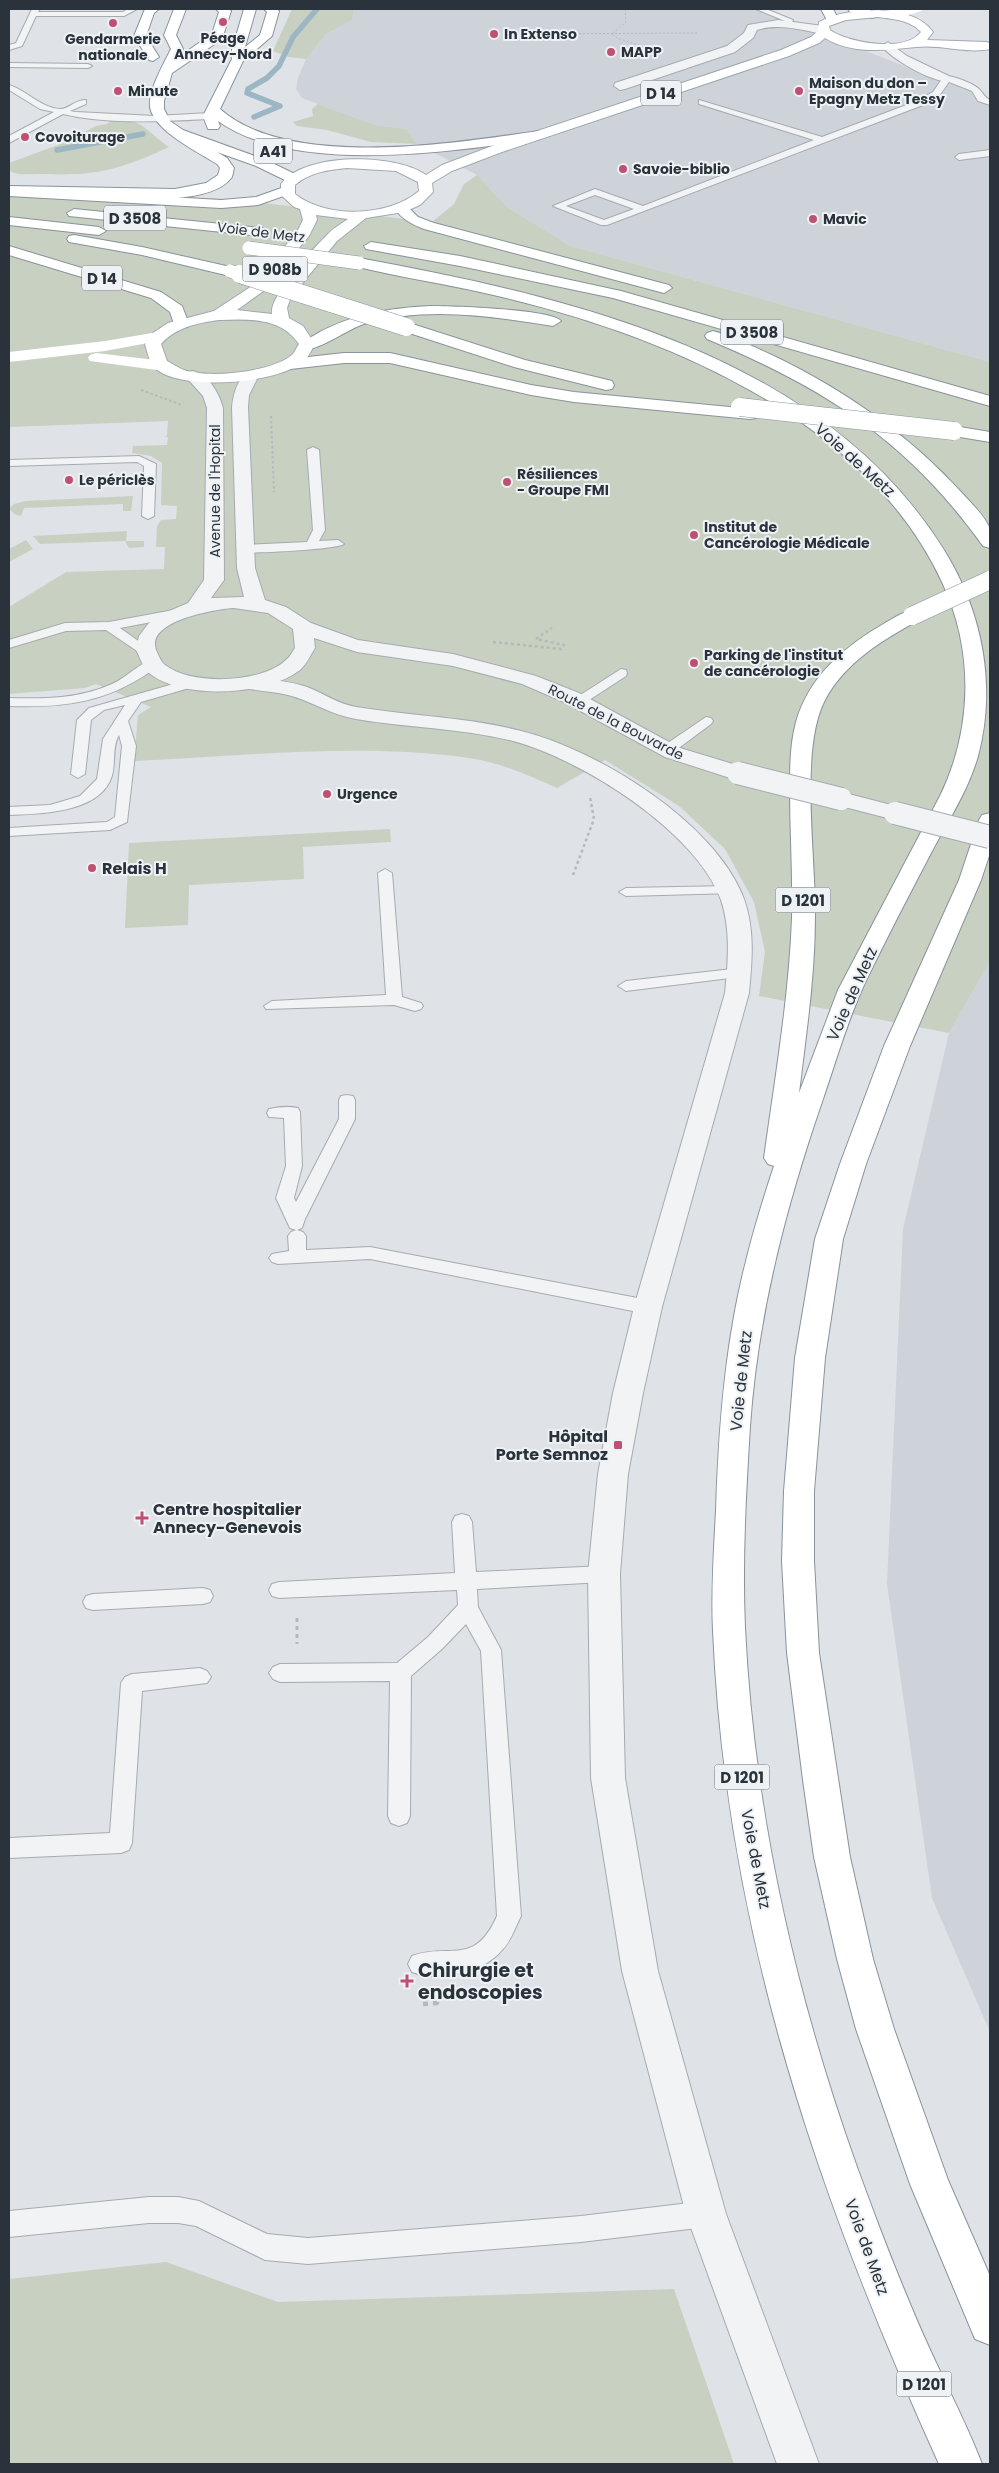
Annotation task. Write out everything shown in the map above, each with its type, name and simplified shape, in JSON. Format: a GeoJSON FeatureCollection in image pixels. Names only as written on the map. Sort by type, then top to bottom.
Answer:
{"type":"FeatureCollection","features":[{"type":"Feature","properties":{"kind":"main road"},"geometry":{"type":"LineString","coordinates":[[177,48],[170,35],[180,9]]}},
{"type":"Feature","properties":{"kind":"main road"},"geometry":{"type":"LineString","coordinates":[[9,191],[72,190],[173,193],[210,186],[225,177],[227,168],[222,161],[178,132],[159,114],[166,71],[177,48],[191,9]]}},
{"type":"Feature","properties":{"kind":"main road"},"geometry":{"type":"LineString","coordinates":[[166,71],[202,49],[218,36],[226,11],[222,9]]}},
{"type":"Feature","properties":{"kind":"main road"},"geometry":{"type":"LineString","coordinates":[[241,55],[230,36],[238,11],[242,9]]}},
{"type":"Feature","properties":{"kind":"main road"},"geometry":{"type":"LineString","coordinates":[[241,55],[250,9]]}},
{"type":"Feature","properties":{"kind":"main road"},"geometry":{"type":"LineString","coordinates":[[262,9],[211,113],[228,124],[254,136],[291,144],[350,151],[419,151],[539,136]]}},
{"type":"Feature","properties":{"kind":"main road"},"geometry":{"type":"LineString","coordinates":[[241,55],[266,36],[273,11],[270,9]]}},
{"type":"Feature","properties":{"kind":"main road"},"geometry":{"type":"LineString","coordinates":[[854,9],[902,18],[923,27],[988,46]]}},
{"type":"Feature","properties":{"kind":"main road"},"geometry":{"type":"LineString","coordinates":[[918,9],[853,15],[827,22],[832,38],[855,44],[888,46],[913,43],[988,46]]}},
{"type":"Feature","properties":{"kind":"main road"},"geometry":{"type":"LineString","coordinates":[[913,43],[924,38],[927,34],[923,27],[928,9]]}},
{"type":"Feature","properties":{"kind":"main road"},"geometry":{"type":"LineString","coordinates":[[153,57],[160,15],[149,10],[140,36],[153,57],[166,71]]}},
{"type":"Feature","properties":{"kind":"main road","name":"D 14"},"geometry":{"type":"LineString","coordinates":[[424,181],[448,168],[497,149],[700,80],[785,54],[815,40],[827,22]]}},
{"type":"Feature","properties":{"kind":"main road"},"geometry":{"type":"LineString","coordinates":[[199,36],[202,49]]}},
{"type":"Feature","properties":{"kind":"main road","name":"D 14"},"geometry":{"type":"LineString","coordinates":[[785,54],[855,44]]}},
{"type":"Feature","properties":{"kind":"main road","name":"A41"},"geometry":{"type":"LineString","coordinates":[[211,113],[216,129],[244,144],[320,161],[347,164]]}},
{"type":"Feature","properties":{"kind":"main road"},"geometry":{"type":"LineString","coordinates":[[9,191],[221,204],[258,201],[291,185],[316,169],[347,164],[388,166],[408,171],[424,181],[427,189],[418,200],[401,208],[362,214],[337,214],[307,208],[292,200],[291,185],[261,163],[178,132]]}},
{"type":"Feature","properties":{"kind":"main road","name":"D 14"},"geometry":{"type":"LineString","coordinates":[[388,166],[497,149]]}},
{"type":"Feature","properties":{"kind":"main road"},"geometry":{"type":"LineString","coordinates":[[418,200],[433,216],[598,269],[681,293]]}},
{"type":"Feature","properties":{"kind":"main road","name":"D 908b"},"geometry":{"type":"LineString","coordinates":[[219,316],[257,289],[304,233],[310,220],[307,208]]}},
{"type":"Feature","properties":{"kind":"main road"},"geometry":{"type":"LineString","coordinates":[[401,208],[413,220],[429,226],[598,269]]}},
{"type":"Feature","properties":{"kind":"main road","name":"Voie de Metz"},"geometry":{"type":"LineString","coordinates":[[57,211],[262,232],[371,246],[510,272]]}},
{"type":"Feature","properties":{"kind":"main road","name":"D 908b"},"geometry":{"type":"LineString","coordinates":[[281,321],[279,304],[284,296],[332,238],[362,214]]}},
{"type":"Feature","properties":{"kind":"main road"},"geometry":{"type":"LineString","coordinates":[[9,222],[146,237]]}},
{"type":"Feature","properties":{"kind":"main road"},"geometry":{"type":"LineString","coordinates":[[9,228],[142,251],[230,271],[512,362],[574,378],[745,411]]}},
{"type":"Feature","properties":{"kind":"main road"},"geometry":{"type":"LineString","coordinates":[[230,246],[359,263],[476,286],[594,317],[664,342],[711,363],[763,391]]}},
{"type":"Feature","properties":{"kind":"main road","name":"D 14"},"geometry":{"type":"LineString","coordinates":[[9,250],[156,295],[177,309],[181,324]]}},
{"type":"Feature","properties":{"kind":"main road"},"geometry":{"type":"LineString","coordinates":[[510,272],[672,320],[761,357],[806,379],[889,432],[929,467],[970,511],[990,542]]}},
{"type":"Feature","properties":{"kind":"main road","name":"D 3508"},"geometry":{"type":"LineString","coordinates":[[510,272],[662,306],[990,401]]}},
{"type":"Feature","properties":{"kind":"main road"},"geometry":{"type":"LineString","coordinates":[[290,364],[298,358],[306,346],[348,324],[378,316],[442,311],[502,314],[551,320],[621,335],[690,359],[763,391]]}},
{"type":"Feature","properties":{"kind":"main road"},"geometry":{"type":"LineString","coordinates":[[164,366],[156,360],[152,352],[152,344],[158,337],[181,324],[219,316],[246,315],[281,321],[301,332],[306,339],[306,346]]}},
{"type":"Feature","properties":{"kind":"main road"},"geometry":{"type":"LineString","coordinates":[[815,334],[990,389]]}},
{"type":"Feature","properties":{"kind":"main road"},"geometry":{"type":"LineString","coordinates":[[9,357],[158,337]]}},
{"type":"Feature","properties":{"kind":"main road"},"geometry":{"type":"LineString","coordinates":[[34,355],[136,361],[164,366],[193,376],[221,379],[250,376],[290,364],[344,358],[390,358],[531,390],[574,397],[909,426],[990,437]]}},
{"type":"Feature","properties":{"kind":"main road","name":"Voie de Metz"},"geometry":{"type":"LineString","coordinates":[[763,391],[814,423],[848,449],[898,498],[927,536],[947,569],[966,619],[972,647],[975,677],[973,717],[965,763],[949,800],[849,992],[800,1128],[767,1232],[752,1295],[740,1368],[732,1474],[729,1628],[734,1703],[746,1804],[783,1990],[814,2100],[888,2304],[960,2464]]}},
{"type":"Feature","properties":{"kind":"main road","name":"D 1201"},"geometry":{"type":"LineString","coordinates":[[767,1232],[801,969],[803,930],[801,772],[803,731],[814,701],[829,678],[850,655],[878,634],[990,580]]}},
{"type":"Feature","properties":{"kind":"main road"},"geometry":{"type":"LineString","coordinates":[[990,820],[970,880],[896,1046],[876,1107],[853,1164],[829,1239],[810,1358],[804,1413],[799,1491],[798,1561],[803,1653],[820,1780],[832,1857],[855,1959],[875,2029],[930,2184],[990,2324]]}},
{"type":"Feature","properties":{"kind":"main road"},"geometry":{"type":"LineString","coordinates":[[970,880],[990,846]]}},
{"type":"Feature","properties":{"kind":"street"},"geometry":{"type":"LineString","coordinates":[[620,86],[731,49],[750,33],[752,28],[758,25],[827,22]]}},
{"type":"Feature","properties":{"kind":"street"},"geometry":{"type":"LineString","coordinates":[[888,46],[903,60],[947,78]]}},
{"type":"Feature","properties":{"kind":"street","name":"Avenue de l'Hopital"},"geometry":{"type":"LineString","coordinates":[[187,610],[214,580],[216,510],[215,408],[211,394],[193,376]]}},
{"type":"Feature","properties":{"kind":"street","name":"Avenue de l'Hopital"},"geometry":{"type":"LineString","coordinates":[[250,376],[241,395],[248,579],[256,604]]}},
{"type":"Feature","properties":{"kind":"street","name":"Route de la Bouvarde"},"geometry":{"type":"LineString","coordinates":[[187,610],[236,603],[256,604],[276,609],[291,616],[302,626],[356,646],[476,665],[517,676],[559,691],[667,750],[703,764],[990,837]]}},
{"type":"Feature","properties":{"kind":"street"},"geometry":{"type":"LineString","coordinates":[[187,610],[152,631],[146,646],[149,658],[162,672],[191,683],[221,686],[247,683],[302,692],[327,706],[353,713],[468,726],[537,742],[556,749],[615,780],[664,813],[688,834],[710,858],[729,890],[742,937],[741,973],[730,1021],[648,1307],[628,1393],[613,1474],[604,1574],[608,1778],[640,1971],[706,2214],[798,2464]]}},
{"type":"Feature","properties":{"kind":"street"},"geometry":{"type":"LineString","coordinates":[[302,626],[307,636],[307,647],[299,660],[302,692]]}},
{"type":"Feature","properties":{"kind":"street","name":"Route de la Bouvarde"},"geometry":{"type":"LineString","coordinates":[[247,683],[276,675],[299,660],[356,646]]}},
{"type":"Feature","properties":{"kind":"lane"},"geometry":{"type":"LineString","coordinates":[[9,48],[19,44],[34,11],[124,14],[133,9]]}},
{"type":"Feature","properties":{"kind":"lane"},"geometry":{"type":"LineString","coordinates":[[760,9],[789,20],[787,25]]}},
{"type":"Feature","properties":{"kind":"lane"},"geometry":{"type":"LineString","coordinates":[[9,65],[88,66]]}},
{"type":"Feature","properties":{"kind":"lane"},"geometry":{"type":"LineString","coordinates":[[643,209],[596,192],[558,206],[604,223],[643,209],[930,98],[936,94],[947,78],[990,97]]}},
{"type":"Feature","properties":{"kind":"lane"},"geometry":{"type":"LineString","coordinates":[[9,87],[63,113],[122,116],[211,113]]}},
{"type":"Feature","properties":{"kind":"lane"},"geometry":{"type":"LineString","coordinates":[[975,89],[990,92]]}},
{"type":"Feature","properties":{"kind":"lane"},"geometry":{"type":"LineString","coordinates":[[975,89],[981,99],[990,103]]}},
{"type":"Feature","properties":{"kind":"lane"},"geometry":{"type":"LineString","coordinates":[[9,140],[39,122],[63,113],[83,102]]}},
{"type":"Feature","properties":{"kind":"lane"},"geometry":{"type":"LineString","coordinates":[[702,102],[822,140]]}},
{"type":"Feature","properties":{"kind":"lane"},"geometry":{"type":"LineString","coordinates":[[159,114],[171,108]]}},
{"type":"Feature","properties":{"kind":"lane"},"geometry":{"type":"LineString","coordinates":[[185,108],[211,113]]}},
{"type":"Feature","properties":{"kind":"lane"},"geometry":{"type":"LineString","coordinates":[[959,157],[990,153]]}},
{"type":"Feature","properties":{"kind":"lane"},"geometry":{"type":"LineString","coordinates":[[311,546],[319,530],[313,450]]}},
{"type":"Feature","properties":{"kind":"lane"},"geometry":{"type":"LineString","coordinates":[[9,463],[139,459],[150,464],[148,516]]}},
{"type":"Feature","properties":{"kind":"lane"},"geometry":{"type":"LineString","coordinates":[[246,549],[338,544]]}},
{"type":"Feature","properties":{"kind":"lane"},"geometry":{"type":"LineString","coordinates":[[9,644],[65,627],[110,626],[187,610]]}},
{"type":"Feature","properties":{"kind":"lane"},"geometry":{"type":"LineString","coordinates":[[9,702],[39,703],[81,699],[102,694],[125,684],[149,658],[110,626]]}},
{"type":"Feature","properties":{"kind":"lane"},"geometry":{"type":"LineString","coordinates":[[578,701],[621,673]]}},
{"type":"Feature","properties":{"kind":"lane"},"geometry":{"type":"LineString","coordinates":[[78,774],[84,720],[87,713],[95,709],[191,683]]}},
{"type":"Feature","properties":{"kind":"lane"},"geometry":{"type":"LineString","coordinates":[[9,811],[51,809],[85,799],[104,780],[110,739],[136,699]]}},
{"type":"Feature","properties":{"kind":"lane"},"geometry":{"type":"LineString","coordinates":[[9,710],[39,703]]}},
{"type":"Feature","properties":{"kind":"lane"},"geometry":{"type":"LineString","coordinates":[[9,832],[105,826],[122,819],[129,746],[121,720]]}},
{"type":"Feature","properties":{"kind":"lane"},"geometry":{"type":"LineString","coordinates":[[667,750],[706,721]]}},
{"type":"Feature","properties":{"kind":"lane"},"geometry":{"type":"LineString","coordinates":[[385,873],[394,1000]]}},
{"type":"Feature","properties":{"kind":"lane"},"geometry":{"type":"LineString","coordinates":[[626,892],[729,890]]}},
{"type":"Feature","properties":{"kind":"lane"},"geometry":{"type":"LineString","coordinates":[[626,986],[741,973]]}},
{"type":"Feature","properties":{"kind":"lane"},"geometry":{"type":"LineString","coordinates":[[272,1006],[394,1000],[415,1006]]}},
{"type":"Feature","properties":{"kind":"lane"},"geometry":{"type":"LineString","coordinates":[[296,1226],[347,1119],[347,1100]]}},
{"type":"Feature","properties":{"kind":"lane"},"geometry":{"type":"LineString","coordinates":[[275,1113],[292,1112],[294,1166],[285,1198],[296,1226],[298,1257]]}},
{"type":"Feature","properties":{"kind":"lane"},"geometry":{"type":"LineString","coordinates":[[278,1258],[370,1253],[648,1307]]}},
{"type":"Feature","properties":{"kind":"lane"},"geometry":{"type":"LineString","coordinates":[[420,1964],[462,1962],[478,1956],[492,1947],[503,1932],[509,1916],[491,1650],[468,1608],[462,1522]]}},
{"type":"Feature","properties":{"kind":"lane"},"geometry":{"type":"LineString","coordinates":[[288,1590],[604,1574]]}},
{"type":"Feature","properties":{"kind":"lane"},"geometry":{"type":"LineString","coordinates":[[93,1602],[203,1596]]}},
{"type":"Feature","properties":{"kind":"lane"},"geometry":{"type":"LineString","coordinates":[[288,1673],[401,1672],[435,1643],[468,1608]]}},
{"type":"Feature","properties":{"kind":"lane"},"geometry":{"type":"LineString","coordinates":[[399,1816],[401,1672]]}},
{"type":"Feature","properties":{"kind":"lane"},"geometry":{"type":"LineString","coordinates":[[9,1848],[121,1843],[132,1683],[200,1678]]}},
{"type":"Feature","properties":{"kind":"lane"},"geometry":{"type":"LineString","coordinates":[[9,2224],[149,2210],[178,2210],[199,2214],[265,2247],[308,2251],[581,2229],[706,2214]]}},
{"type":"Feature","properties":{"kind":"path"},"geometry":{"type":"LineString","coordinates":[[612,34],[626,22],[627,14],[624,9]]}},
{"type":"Feature","properties":{"kind":"path"},"geometry":{"type":"LineString","coordinates":[[523,34],[750,33]]}},
{"type":"Feature","properties":{"kind":"path"},"geometry":{"type":"LineString","coordinates":[[574,875],[594,819],[589,791]]}},
{"type":"Feature","properties":{"kind":"path"},"geometry":{"type":"LineString","coordinates":[[288,1590],[288,1673]]}},
{"type":"Feature","properties":{"kind":"shaded area"},"geometry":{"type":"Polygon","coordinates":[[[354,9],[757,9],[990,99],[990,362],[570,246],[507,207],[477,175],[417,144],[406,129],[375,125],[302,98],[296,89],[298,78],[306,59],[326,34],[352,20],[354,9]]]}},
{"type":"Feature","properties":{"kind":"shaded area"},"geometry":{"type":"Polygon","coordinates":[[[990,961],[990,2032],[932,1898],[887,1584],[903,1229],[949,1033],[990,961]]]}},
{"type":"Feature","properties":{"kind":"green space"},"geometry":{"type":"Polygon","coordinates":[[[292,9],[354,9],[352,20],[326,34],[306,59],[289,57],[273,51],[292,9]]]}},
{"type":"Feature","properties":{"kind":"green space"},"geometry":{"type":"Polygon","coordinates":[[[318,104],[375,125],[406,129],[417,144],[371,142],[327,130],[297,126],[293,122],[313,116],[312,109],[318,104]]]}},
{"type":"Feature","properties":{"kind":"green space"},"geometry":{"type":"Polygon","coordinates":[[[114,118],[139,124],[169,147],[120,167],[91,173],[23,174],[9,170],[9,163],[66,142],[96,126],[107,124],[114,118]]]}},
{"type":"Feature","properties":{"kind":"green space"},"geometry":{"type":"Polygon","coordinates":[[[477,175],[507,207],[570,246],[990,362],[990,961],[949,1033],[759,996],[765,952],[754,902],[725,849],[679,806],[605,760],[557,788],[517,771],[475,759],[391,751],[305,752],[134,761],[138,715],[151,707],[96,684],[85,688],[9,694],[9,607],[66,572],[164,569],[165,547],[156,547],[157,526],[161,520],[176,519],[177,506],[161,505],[162,463],[151,456],[132,453],[133,446],[167,445],[168,437],[165,437],[167,435],[168,421],[9,427],[9,190],[228,199],[432,222],[454,204],[464,184],[477,175]]]}},
{"type":"Feature","properties":{"kind":"green space"},"geometry":{"type":"Polygon","coordinates":[[[133,496],[131,511],[123,511],[123,504],[24,508],[21,516],[14,514],[9,508],[14,504],[26,501],[133,496]]]}},
{"type":"Feature","properties":{"kind":"green space"},"geometry":{"type":"Polygon","coordinates":[[[127,531],[126,541],[144,541],[144,547],[129,548],[125,541],[40,544],[33,536],[127,531]]]}},
{"type":"Feature","properties":{"kind":"green space"},"geometry":{"type":"Polygon","coordinates":[[[26,540],[33,549],[9,562],[9,549],[26,540]]]}},
{"type":"Feature","properties":{"kind":"green space"},"geometry":{"type":"Polygon","coordinates":[[[390,829],[391,842],[303,847],[304,879],[189,885],[188,925],[125,928],[129,843],[390,829]]]}},
{"type":"Feature","properties":{"kind":"green space"},"geometry":{"type":"Polygon","coordinates":[[[166,2262],[278,2302],[674,2289],[734,2464],[9,2464],[9,2279],[166,2262]]]}},
{"type":"Feature","properties":{"kind":"waterway"},"geometry":{"type":"LineString","coordinates":[[254,117],[280,106],[247,93],[248,89],[267,78],[279,66],[293,37],[317,9]]}},
{"type":"Feature","properties":{"kind":"waterway"},"geometry":{"type":"LineString","coordinates":[[57,150],[143,134]]}},
{"type":"Feature","properties":{"kind":"place","name":"Péage Annecy-Nord"},"geometry":{"type":"Point","coordinates":[223,22]}},
{"type":"Feature","properties":{"kind":"place","name":"Gendarmerie nationale"},"geometry":{"type":"Point","coordinates":[113,23]}},
{"type":"Feature","properties":{"kind":"place","name":"In Extenso"},"geometry":{"type":"Point","coordinates":[494,34]}},
{"type":"Feature","properties":{"kind":"place","name":"MAPP"},"geometry":{"type":"Point","coordinates":[611,52]}},
{"type":"Feature","properties":{"kind":"place","name":"Minute"},"geometry":{"type":"Point","coordinates":[118,91]}},
{"type":"Feature","properties":{"kind":"place","name":"Maison du don – Epagny Metz Tessy"},"geometry":{"type":"Point","coordinates":[799,91]}},
{"type":"Feature","properties":{"kind":"place","name":"Covoiturage"},"geometry":{"type":"Point","coordinates":[25,137]}},
{"type":"Feature","properties":{"kind":"place","name":"Savoie-biblio"},"geometry":{"type":"Point","coordinates":[623,169]}},
{"type":"Feature","properties":{"kind":"place","name":"Mavic"},"geometry":{"type":"Point","coordinates":[813,219]}},
{"type":"Feature","properties":{"kind":"place","name":"Le périclès"},"geometry":{"type":"Point","coordinates":[69,480]}},
{"type":"Feature","properties":{"kind":"place","name":"Résiliences - Groupe FMI"},"geometry":{"type":"Point","coordinates":[507,482]}},
{"type":"Feature","properties":{"kind":"place","name":"Institut de Cancérologie Médicale"},"geometry":{"type":"Point","coordinates":[694,535]}},
{"type":"Feature","properties":{"kind":"place","name":"Parking de l'institut de cancérologie"},"geometry":{"type":"Point","coordinates":[694,663]}},
{"type":"Feature","properties":{"kind":"place","name":"Urgence"},"geometry":{"type":"Point","coordinates":[327,794]}},
{"type":"Feature","properties":{"kind":"place","name":"Relais H"},"geometry":{"type":"Point","coordinates":[92,868]}},
{"type":"Feature","properties":{"kind":"place","name":"Hôpital Porte Semnoz"},"geometry":{"type":"Point","coordinates":[618,1445]}},
{"type":"Feature","properties":{"kind":"place","name":"Centre hospitalier Annecy-Genevois"},"geometry":{"type":"Point","coordinates":[142,1518]}},
{"type":"Feature","properties":{"kind":"place","name":"Chirurgie et endoscopies"},"geometry":{"type":"Point","coordinates":[407,1981]}}]}
